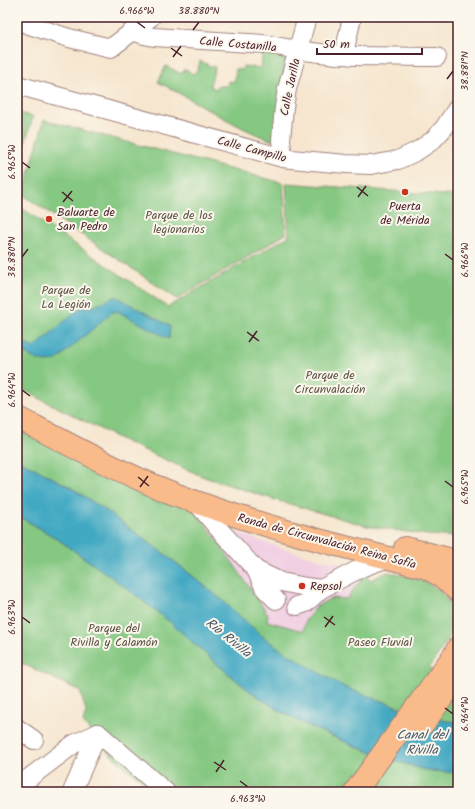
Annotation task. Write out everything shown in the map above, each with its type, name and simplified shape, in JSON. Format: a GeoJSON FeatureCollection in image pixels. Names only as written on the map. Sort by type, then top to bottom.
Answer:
{"type":"FeatureCollection","features":[{"type":"Feature","properties":{"kind":"main road","name":"Ronda de Circunvalación Reina Sofía"},"geometry":{"type":"LineString","coordinates":[[17,402],[126,458],[175,480],[238,503],[305,524],[452,560],[458,560]]}},
{"type":"Feature","properties":{"kind":"main road","name":"Ronda de Circunvalación Reina Sofía"},"geometry":{"type":"LineString","coordinates":[[17,417],[122,472],[172,493],[235,516],[303,536],[424,567],[441,576],[458,591]]}},
{"type":"Feature","properties":{"kind":"main road"},"geometry":{"type":"LineString","coordinates":[[355,792],[455,663]]}},
{"type":"Feature","properties":{"kind":"main road"},"geometry":{"type":"LineString","coordinates":[[372,792],[455,663]]}},
{"type":"Feature","properties":{"kind":"street"},"geometry":{"type":"LineString","coordinates":[[17,20],[68,38],[111,48],[133,31],[156,17]]}},
{"type":"Feature","properties":{"kind":"street","name":"Calle Jarilla"},"geometry":{"type":"LineString","coordinates":[[283,158],[281,140],[287,89],[307,17]]}},
{"type":"Feature","properties":{"kind":"street"},"geometry":{"type":"LineString","coordinates":[[342,54],[345,49],[352,17]]}},
{"type":"Feature","properties":{"kind":"street","name":"Calle Costanilla"},"geometry":{"type":"LineString","coordinates":[[133,31],[154,37],[264,44],[348,56],[437,57]]}},
{"type":"Feature","properties":{"kind":"street","name":"Calle Campillo"},"geometry":{"type":"LineString","coordinates":[[17,85],[283,158],[371,165],[398,160],[417,151],[432,141],[444,128],[458,107]]}},
{"type":"Feature","properties":{"kind":"street"},"geometry":{"type":"LineString","coordinates":[[196,502],[216,527],[256,570],[265,589],[276,600]]}},
{"type":"Feature","properties":{"kind":"street"},"geometry":{"type":"LineString","coordinates":[[297,606],[306,603],[321,589],[363,567],[388,558]]}},
{"type":"Feature","properties":{"kind":"street"},"geometry":{"type":"LineString","coordinates":[[256,570],[281,582],[321,589]]}},
{"type":"Feature","properties":{"kind":"street"},"geometry":{"type":"LineString","coordinates":[[17,728],[34,740]]}},
{"type":"Feature","properties":{"kind":"street"},"geometry":{"type":"LineString","coordinates":[[17,787],[74,744],[98,733]]}},
{"type":"Feature","properties":{"kind":"street"},"geometry":{"type":"LineString","coordinates":[[72,792],[98,733]]}},
{"type":"Feature","properties":{"kind":"street"},"geometry":{"type":"LineString","coordinates":[[98,733],[166,792]]}},
{"type":"Feature","properties":{"kind":"shaded area","name":"Repsol"},"geometry":{"type":"Polygon","coordinates":[[[206,522],[311,557],[346,565],[359,566],[366,574],[346,599],[332,598],[306,620],[303,631],[266,621],[206,522]]]}},
{"type":"Feature","properties":{"kind":"green space"},"geometry":{"type":"Polygon","coordinates":[[[262,48],[293,53],[273,141],[229,121],[158,82],[166,66],[182,74],[184,69],[193,74],[198,69],[200,61],[215,67],[210,86],[216,89],[217,86],[227,86],[228,81],[234,82],[236,69],[242,70],[243,66],[261,68],[262,48]]]}},
{"type":"Feature","properties":{"kind":"green space"},"geometry":{"type":"Polygon","coordinates":[[[17,112],[33,117],[17,171],[17,112]]]}},
{"type":"Feature","properties":{"kind":"green space","name":"Parque de los legionarios"},"geometry":{"type":"Polygon","coordinates":[[[44,120],[283,183],[286,234],[177,299],[23,195],[44,120]]]}},
{"type":"Feature","properties":{"kind":"green space","name":"Parque de Circunvalación"},"geometry":{"type":"Polygon","coordinates":[[[286,183],[458,196],[458,537],[428,535],[367,526],[279,501],[204,477],[126,442],[17,387],[17,205],[168,307],[289,236],[286,183]]]}},
{"type":"Feature","properties":{"kind":"green space","name":"Paseo Fluvial"},"geometry":{"type":"Polygon","coordinates":[[[17,425],[196,511],[268,614],[267,621],[303,631],[306,620],[317,606],[332,598],[346,599],[366,574],[370,580],[388,572],[412,577],[439,590],[448,601],[453,615],[453,629],[448,640],[429,668],[458,677],[458,722],[446,721],[398,707],[344,687],[283,651],[262,636],[222,600],[179,565],[105,510],[70,487],[17,459],[17,425]]]}},
{"type":"Feature","properties":{"kind":"green space","name":"Parque del Rivilla y Calamón"},"geometry":{"type":"Polygon","coordinates":[[[17,515],[56,538],[126,587],[170,622],[247,689],[275,708],[304,724],[362,749],[421,769],[458,772],[458,792],[352,792],[341,785],[336,792],[154,792],[101,746],[83,722],[86,711],[80,691],[17,661],[17,515]]]}},
{"type":"Feature","properties":{"kind":"water"},"geometry":{"type":"Polygon","coordinates":[[[115,297],[170,326],[169,339],[117,311],[111,313],[58,359],[53,361],[48,362],[37,360],[17,349],[17,339],[34,348],[81,307],[92,307],[115,297]]]}},
{"type":"Feature","properties":{"kind":"water","name":"Canal del Rivilla"},"geometry":{"type":"Polygon","coordinates":[[[17,459],[70,487],[105,510],[179,565],[222,600],[262,636],[283,651],[323,675],[344,687],[398,707],[446,721],[458,722],[458,773],[421,769],[362,749],[304,724],[275,708],[247,689],[170,622],[125,587],[56,538],[17,515],[17,459]]]}},
{"type":"Feature","properties":{"kind":"place","name":"Puerta de Mérida"},"geometry":{"type":"Point","coordinates":[405,192]}},
{"type":"Feature","properties":{"kind":"place","name":"Baluarte de San Pedro"},"geometry":{"type":"Point","coordinates":[49,219]}},
{"type":"Feature","properties":{"kind":"place","name":"Repsol"},"geometry":{"type":"Point","coordinates":[302,586]}},
{"type":"Feature","properties":{"kind":"park label","name":"Parque de La Legión"},"geometry":{"type":"Point","coordinates":[66,297]}},
{"type":"Feature","properties":{"kind":"water label","name":"Río Rivilla"},"geometry":{"type":"Point","coordinates":[229,637]}}]}
